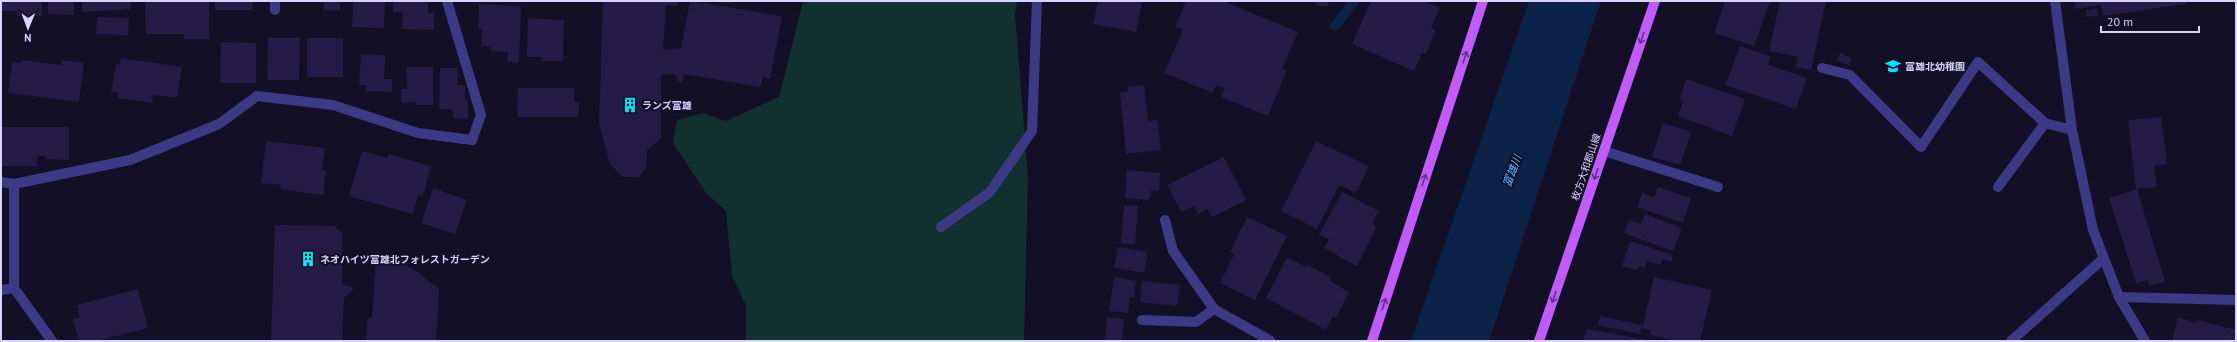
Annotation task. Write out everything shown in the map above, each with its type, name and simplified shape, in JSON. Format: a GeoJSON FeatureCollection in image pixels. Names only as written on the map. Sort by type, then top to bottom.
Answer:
{"type":"FeatureCollection","features":[{"type":"Feature","properties":{"kind":"main road"},"geometry":{"type":"LineString","coordinates":[[1372,341],[1483,1]]}},
{"type":"Feature","properties":{"kind":"main road","name":"枚方大和郡山線"},"geometry":{"type":"LineString","coordinates":[[1539,341],[1655,1]]}},
{"type":"Feature","properties":{"kind":"street"},"geometry":{"type":"LineString","coordinates":[[1,182],[14,184],[130,160],[219,124],[257,96],[333,105],[418,133],[472,140],[481,114],[447,1]]}},
{"type":"Feature","properties":{"kind":"street"},"geometry":{"type":"LineString","coordinates":[[941,227],[990,192],[1032,131],[1037,1]]}},
{"type":"Feature","properties":{"kind":"street"},"geometry":{"type":"LineString","coordinates":[[2055,1],[2072,130],[2093,230],[2119,297],[2145,341]]}},
{"type":"Feature","properties":{"kind":"street"},"geometry":{"type":"LineString","coordinates":[[1822,68],[1850,75],[1921,147],[1978,62],[2045,123],[2072,130]]}},
{"type":"Feature","properties":{"kind":"street"},"geometry":{"type":"LineString","coordinates":[[1998,187],[2045,123]]}},
{"type":"Feature","properties":{"kind":"street"},"geometry":{"type":"LineString","coordinates":[[1604,151],[1718,187]]}},
{"type":"Feature","properties":{"kind":"street"},"geometry":{"type":"LineString","coordinates":[[14,184],[14,288],[52,341]]}},
{"type":"Feature","properties":{"kind":"street"},"geometry":{"type":"LineString","coordinates":[[1165,220],[1173,251],[1214,309],[1271,341]]}},
{"type":"Feature","properties":{"kind":"street"},"geometry":{"type":"LineString","coordinates":[[2012,341],[2104,258]]}},
{"type":"Feature","properties":{"kind":"street"},"geometry":{"type":"LineString","coordinates":[[1,290],[14,288]]}},
{"type":"Feature","properties":{"kind":"street"},"geometry":{"type":"LineString","coordinates":[[2119,297],[2236,300]]}},
{"type":"Feature","properties":{"kind":"street"},"geometry":{"type":"LineString","coordinates":[[1142,320],[1196,322],[1214,309]]}},
{"type":"Feature","properties":{"kind":"green space"},"geometry":{"type":"Polygon","coordinates":[[[803,1],[1017,1],[1015,15],[1028,177],[1024,341],[746,341],[746,305],[732,276],[726,211],[706,193],[673,143],[677,120],[703,113],[726,121],[779,97],[803,1]]]}},
{"type":"Feature","properties":{"kind":"water","name":"富雄川"},"geometry":{"type":"Polygon","coordinates":[[[1529,1],[1601,1],[1489,341],[1411,341],[1529,1]]]}},
{"type":"Feature","properties":{"kind":"building"},"geometry":{"type":"Polygon","coordinates":[[[1,1],[42,1],[42,16],[17,16],[17,11],[1,11],[1,1]]]}},
{"type":"Feature","properties":{"kind":"building"},"geometry":{"type":"Polygon","coordinates":[[[48,1],[74,1],[74,15],[48,14],[48,1]]]}},
{"type":"Feature","properties":{"kind":"building"},"geometry":{"type":"Polygon","coordinates":[[[82,1],[131,1],[131,9],[82,12],[82,1]]]}},
{"type":"Feature","properties":{"kind":"building"},"geometry":{"type":"Polygon","coordinates":[[[145,1],[209,1],[209,39],[184,39],[184,34],[146,34],[145,1]]]}},
{"type":"Feature","properties":{"kind":"building"},"geometry":{"type":"Polygon","coordinates":[[[215,1],[253,1],[252,10],[215,10],[215,1]]]}},
{"type":"Feature","properties":{"kind":"building"},"geometry":{"type":"Polygon","coordinates":[[[324,1],[340,1],[340,11],[323,10],[324,1]]]}},
{"type":"Feature","properties":{"kind":"building"},"geometry":{"type":"Polygon","coordinates":[[[353,1],[385,1],[384,28],[352,27],[353,1]]]}},
{"type":"Feature","properties":{"kind":"building"},"geometry":{"type":"Polygon","coordinates":[[[393,1],[428,1],[428,13],[434,13],[434,30],[402,29],[403,12],[393,12],[393,1]]]}},
{"type":"Feature","properties":{"kind":"building","name":"ランズ富雄"},"geometry":{"type":"Polygon","coordinates":[[[603,1],[678,1],[678,6],[666,5],[663,50],[681,48],[690,1],[782,16],[770,80],[763,76],[760,87],[684,74],[682,83],[678,81],[675,74],[661,75],[661,138],[647,150],[646,168],[639,177],[623,177],[610,164],[599,124],[603,1]]]}},
{"type":"Feature","properties":{"kind":"building"},"geometry":{"type":"Polygon","coordinates":[[[1098,1],[1142,1],[1136,32],[1093,24],[1098,1]]]}},
{"type":"Feature","properties":{"kind":"building"},"geometry":{"type":"Polygon","coordinates":[[[1186,1],[1223,1],[1298,32],[1282,69],[1287,70],[1268,116],[1221,97],[1225,88],[1216,85],[1213,93],[1164,73],[1183,30],[1175,27],[1186,1]]]}},
{"type":"Feature","properties":{"kind":"building"},"geometry":{"type":"Polygon","coordinates":[[[1316,1],[1329,1],[1328,7],[1315,5],[1316,1]]]}},
{"type":"Feature","properties":{"kind":"building"},"geometry":{"type":"Polygon","coordinates":[[[1371,1],[1425,1],[1440,8],[1431,28],[1436,30],[1426,54],[1422,53],[1414,71],[1352,44],[1371,1]]]}},
{"type":"Feature","properties":{"kind":"building"},"geometry":{"type":"Polygon","coordinates":[[[1725,1],[1770,1],[1754,46],[1714,33],[1725,1]]]}},
{"type":"Feature","properties":{"kind":"building"},"geometry":{"type":"Polygon","coordinates":[[[1780,1],[1826,1],[1811,70],[1795,67],[1798,57],[1769,51],[1780,1]]]}},
{"type":"Feature","properties":{"kind":"building"},"geometry":{"type":"Polygon","coordinates":[[[2072,1],[2186,1],[2186,4],[2103,16],[2101,5],[2075,9],[2075,2],[2072,1]]]}},
{"type":"Feature","properties":{"kind":"building"},"geometry":{"type":"Polygon","coordinates":[[[479,4],[521,6],[519,62],[507,62],[508,52],[491,51],[491,47],[482,46],[482,29],[478,29],[479,4]]]}},
{"type":"Feature","properties":{"kind":"building"},"geometry":{"type":"Polygon","coordinates":[[[2097,8],[2098,16],[2086,17],[2086,10],[2097,8]]]}},
{"type":"Feature","properties":{"kind":"building"},"geometry":{"type":"Polygon","coordinates":[[[97,17],[129,18],[128,35],[96,34],[97,17]]]}},
{"type":"Feature","properties":{"kind":"building"},"geometry":{"type":"Polygon","coordinates":[[[528,18],[564,20],[563,61],[542,61],[543,57],[527,57],[528,18]]]}},
{"type":"Feature","properties":{"kind":"building"},"geometry":{"type":"Polygon","coordinates":[[[268,38],[300,38],[299,80],[267,80],[268,38]]]}},
{"type":"Feature","properties":{"kind":"building"},"geometry":{"type":"Polygon","coordinates":[[[307,38],[343,38],[343,77],[307,77],[307,38]]]}},
{"type":"Feature","properties":{"kind":"building"},"geometry":{"type":"Polygon","coordinates":[[[221,42],[256,43],[256,83],[220,83],[221,42]]]}},
{"type":"Feature","properties":{"kind":"building"},"geometry":{"type":"Polygon","coordinates":[[[1740,46],[1770,56],[1768,65],[1807,78],[1796,109],[1725,85],[1740,46]]]}},
{"type":"Feature","properties":{"kind":"building"},"geometry":{"type":"Polygon","coordinates":[[[1840,53],[1852,58],[1849,66],[1837,60],[1840,53]]]}},
{"type":"Feature","properties":{"kind":"building"},"geometry":{"type":"Polygon","coordinates":[[[361,54],[385,55],[384,79],[392,79],[392,92],[366,91],[366,85],[359,85],[361,54]]]}},
{"type":"Feature","properties":{"kind":"building"},"geometry":{"type":"Polygon","coordinates":[[[121,58],[182,67],[177,98],[153,95],[152,103],[118,98],[119,93],[111,92],[116,64],[120,65],[121,58]]]}},
{"type":"Feature","properties":{"kind":"building"},"geometry":{"type":"Polygon","coordinates":[[[22,60],[61,65],[62,60],[84,63],[79,102],[8,93],[12,62],[22,63],[22,60]]]}},
{"type":"Feature","properties":{"kind":"building"},"geometry":{"type":"Polygon","coordinates":[[[406,67],[433,67],[433,105],[416,105],[416,102],[401,102],[401,89],[407,89],[406,67]]]}},
{"type":"Feature","properties":{"kind":"building"},"geometry":{"type":"Polygon","coordinates":[[[440,68],[458,68],[457,85],[465,85],[465,100],[468,100],[468,119],[453,118],[453,110],[439,109],[440,68]]]}},
{"type":"Feature","properties":{"kind":"building"},"geometry":{"type":"Polygon","coordinates":[[[1686,79],[1745,99],[1732,136],[1678,116],[1683,101],[1680,99],[1686,79]]]}},
{"type":"Feature","properties":{"kind":"building"},"geometry":{"type":"Polygon","coordinates":[[[1144,85],[1148,121],[1157,120],[1161,150],[1126,154],[1120,92],[1128,91],[1127,87],[1144,85]]]}},
{"type":"Feature","properties":{"kind":"building"},"geometry":{"type":"Polygon","coordinates":[[[518,88],[574,88],[574,102],[579,102],[578,117],[517,117],[518,88]]]}},
{"type":"Feature","properties":{"kind":"building"},"geometry":{"type":"Polygon","coordinates":[[[2161,117],[2167,164],[2154,166],[2157,187],[2136,189],[2128,120],[2161,117]]]}},
{"type":"Feature","properties":{"kind":"building"},"geometry":{"type":"Polygon","coordinates":[[[1663,123],[1691,132],[1680,165],[1652,157],[1663,123]]]}},
{"type":"Feature","properties":{"kind":"building"},"geometry":{"type":"Polygon","coordinates":[[[1,127],[69,127],[69,160],[46,159],[46,156],[37,156],[37,166],[1,166],[1,127]]]}},
{"type":"Feature","properties":{"kind":"building"},"geometry":{"type":"Polygon","coordinates":[[[266,141],[325,148],[322,170],[326,171],[323,195],[280,189],[281,185],[261,183],[266,141]]]}},
{"type":"Feature","properties":{"kind":"building"},"geometry":{"type":"Polygon","coordinates":[[[1316,141],[1369,166],[1356,193],[1339,185],[1317,229],[1281,211],[1316,141]]]}},
{"type":"Feature","properties":{"kind":"building"},"geometry":{"type":"Polygon","coordinates":[[[362,151],[387,158],[388,154],[431,166],[423,196],[418,195],[413,214],[349,196],[362,151]]]}},
{"type":"Feature","properties":{"kind":"building"},"geometry":{"type":"Polygon","coordinates":[[[1224,157],[1246,200],[1212,217],[1208,209],[1198,214],[1194,206],[1181,212],[1167,185],[1224,157]]]}},
{"type":"Feature","properties":{"kind":"building"},"geometry":{"type":"Polygon","coordinates":[[[1127,170],[1160,173],[1159,191],[1151,190],[1149,200],[1125,198],[1127,170]]]}},
{"type":"Feature","properties":{"kind":"building"},"geometry":{"type":"Polygon","coordinates":[[[1658,187],[1691,198],[1683,223],[1637,207],[1642,193],[1654,197],[1658,187]]]}},
{"type":"Feature","properties":{"kind":"building"},"geometry":{"type":"Polygon","coordinates":[[[433,188],[467,200],[455,234],[421,223],[433,188]]]}},
{"type":"Feature","properties":{"kind":"building"},"geometry":{"type":"Polygon","coordinates":[[[2137,189],[2165,281],[2149,286],[2148,280],[2136,283],[2109,198],[2137,189]]]}},
{"type":"Feature","properties":{"kind":"building"},"geometry":{"type":"Polygon","coordinates":[[[1342,192],[1379,211],[1373,222],[1376,228],[1357,266],[1324,248],[1329,239],[1319,235],[1342,192]]]}},
{"type":"Feature","properties":{"kind":"building"},"geometry":{"type":"Polygon","coordinates":[[[1124,205],[1138,206],[1135,244],[1121,243],[1124,205]]]}},
{"type":"Feature","properties":{"kind":"building"},"geometry":{"type":"Polygon","coordinates":[[[1645,214],[1682,228],[1673,251],[1624,233],[1629,220],[1641,224],[1645,214]]]}},
{"type":"Feature","properties":{"kind":"building"},"geometry":{"type":"Polygon","coordinates":[[[1247,217],[1287,236],[1255,300],[1220,283],[1234,255],[1230,252],[1247,217]]]}},
{"type":"Feature","properties":{"kind":"building","name":"ネオハイツ富雄北フォレストガーデン"},"geometry":{"type":"Polygon","coordinates":[[[275,225],[334,226],[342,233],[342,284],[354,288],[344,298],[342,341],[271,341],[275,225]]]}},
{"type":"Feature","properties":{"kind":"building"},"geometry":{"type":"Polygon","coordinates":[[[1630,241],[1673,255],[1671,262],[1663,259],[1660,265],[1647,261],[1645,268],[1639,266],[1637,270],[1622,266],[1630,241]]]}},
{"type":"Feature","properties":{"kind":"building"},"geometry":{"type":"Polygon","coordinates":[[[1118,247],[1148,252],[1144,273],[1114,268],[1118,247]]]}},
{"type":"Feature","properties":{"kind":"building"},"geometry":{"type":"Polygon","coordinates":[[[1287,257],[1306,267],[1307,265],[1331,277],[1329,280],[1349,292],[1336,318],[1333,316],[1326,330],[1266,298],[1287,257]]]}},
{"type":"Feature","properties":{"kind":"building","name":"ネオハイツ富雄北フォレストガーデン"},"geometry":{"type":"Polygon","coordinates":[[[376,258],[408,258],[407,267],[412,268],[439,289],[436,341],[366,341],[367,319],[372,318],[376,258]]]}},
{"type":"Feature","properties":{"kind":"building"},"geometry":{"type":"Polygon","coordinates":[[[1114,277],[1136,281],[1134,297],[1130,297],[1128,313],[1109,311],[1114,277]]]}},
{"type":"Feature","properties":{"kind":"building"},"geometry":{"type":"Polygon","coordinates":[[[1654,277],[1712,290],[1700,341],[1676,341],[1650,335],[1651,330],[1642,329],[1654,277]]]}},
{"type":"Feature","properties":{"kind":"building"},"geometry":{"type":"Polygon","coordinates":[[[1142,281],[1180,285],[1177,306],[1140,302],[1142,281]]]}},
{"type":"Feature","properties":{"kind":"building"},"geometry":{"type":"Polygon","coordinates":[[[138,289],[148,328],[96,341],[79,341],[73,319],[80,318],[77,305],[138,289]]]}},
{"type":"Feature","properties":{"kind":"building"},"geometry":{"type":"Polygon","coordinates":[[[1600,316],[1642,325],[1640,334],[1598,325],[1600,316]]]}},
{"type":"Feature","properties":{"kind":"building"},"geometry":{"type":"Polygon","coordinates":[[[1107,317],[1124,319],[1122,341],[1105,341],[1107,317]]]}},
{"type":"Feature","properties":{"kind":"building"},"geometry":{"type":"Polygon","coordinates":[[[2178,317],[2196,323],[2197,320],[2236,330],[2236,341],[2172,341],[2178,317]]]}},
{"type":"Feature","properties":{"kind":"building"},"geometry":{"type":"Polygon","coordinates":[[[1587,329],[1648,340],[1583,341],[1587,329]]]}},
{"type":"Feature","properties":{"kind":"waterway"},"geometry":{"type":"LineString","coordinates":[[1335,26],[1354,1]]}},
{"type":"Feature","properties":{"kind":"place","name":"富雄北幼稚園"},"geometry":{"type":"Point","coordinates":[1893,66]}},
{"type":"Feature","properties":{"kind":"place","name":"ランズ富雄"},"geometry":{"type":"Point","coordinates":[630,105]}},
{"type":"Feature","properties":{"kind":"place","name":"ネオハイツ富雄北フォレストガーデン"},"geometry":{"type":"Point","coordinates":[308,259]}}]}
